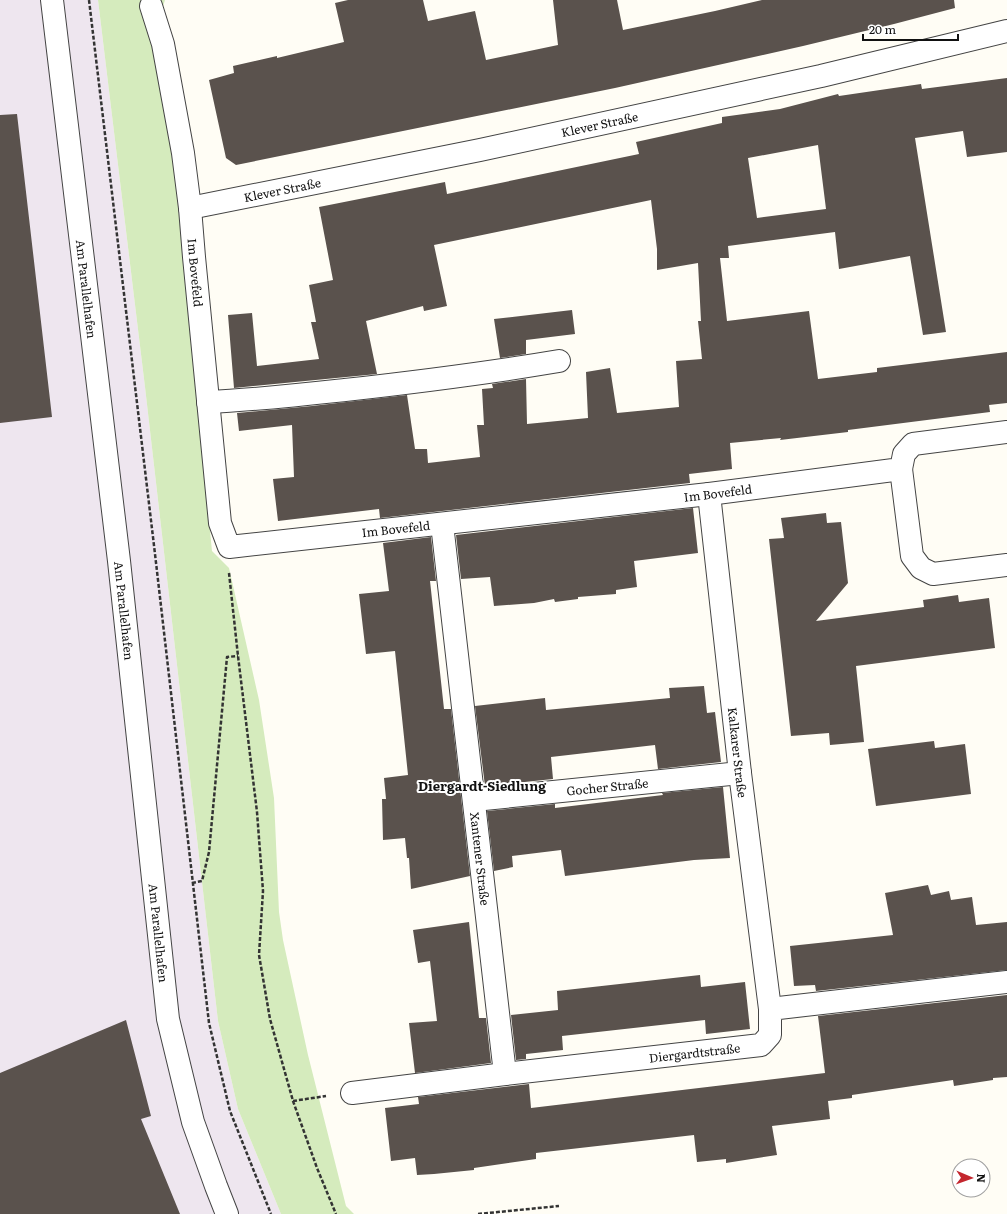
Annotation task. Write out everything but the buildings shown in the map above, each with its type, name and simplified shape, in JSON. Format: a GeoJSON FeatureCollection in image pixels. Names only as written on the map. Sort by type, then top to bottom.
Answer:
{"type":"FeatureCollection","features":[{"type":"Feature","properties":{"kind":"street","name":"Am Parallelhafen"},"geometry":{"type":"LineString","coordinates":[[52,0],[119,561],[168,1019],[193,1122],[227,1214]]}},
{"type":"Feature","properties":{"kind":"street","name":"Im Bovefeld"},"geometry":{"type":"LineString","coordinates":[[151,6],[163,44],[183,152],[190,208],[220,523],[229,547],[709,494],[901,469]]}},
{"type":"Feature","properties":{"kind":"street","name":"Klever Straße"},"geometry":{"type":"LineString","coordinates":[[190,208],[534,138],[821,76],[1007,31]]}},
{"type":"Feature","properties":{"kind":"street"},"geometry":{"type":"LineString","coordinates":[[208,402],[242,401],[393,384],[511,369],[559,361]]}},
{"type":"Feature","properties":{"kind":"street"},"geometry":{"type":"LineString","coordinates":[[1007,432],[913,444],[904,454],[901,469],[912,556],[921,568],[933,574],[1007,565]]}},
{"type":"Feature","properties":{"kind":"street","name":"Kalkarer Straße"},"geometry":{"type":"LineString","coordinates":[[709,494],[740,773],[770,1010]]}},
{"type":"Feature","properties":{"kind":"street","name":"Xantener Straße"},"geometry":{"type":"LineString","coordinates":[[442,524],[505,1074]]}},
{"type":"Feature","properties":{"kind":"street","name":"Gocher Straße"},"geometry":{"type":"LineString","coordinates":[[474,800],[740,773]]}},
{"type":"Feature","properties":{"kind":"street"},"geometry":{"type":"LineString","coordinates":[[770,1010],[1007,982]]}},
{"type":"Feature","properties":{"kind":"street","name":"Diergardtstraße"},"geometry":{"type":"LineString","coordinates":[[352,1093],[761,1045],[770,1036],[770,1010]]}},
{"type":"Feature","properties":{"kind":"path"},"geometry":{"type":"LineString","coordinates":[[89,0],[209,1023],[230,1111],[271,1214]]}},
{"type":"Feature","properties":{"kind":"path"},"geometry":{"type":"LineString","coordinates":[[229,547],[229,568],[257,812],[262,875],[263,891],[259,955],[270,1019],[293,1101],[317,1168],[336,1214]]}},
{"type":"Feature","properties":{"kind":"path"},"geometry":{"type":"LineString","coordinates":[[192,883],[202,881],[209,852],[227,657],[238,656]]}},
{"type":"Feature","properties":{"kind":"path"},"geometry":{"type":"LineString","coordinates":[[293,1101],[352,1093]]}},
{"type":"Feature","properties":{"kind":"path"},"geometry":{"type":"LineString","coordinates":[[478,1214],[559,1206]]}},
{"type":"Feature","properties":{"kind":"shaded area"},"geometry":{"type":"Polygon","coordinates":[[[0,0],[98,0],[145,387],[218,1021],[238,1109],[281,1214],[0,1214],[0,0]]]}},
{"type":"Feature","properties":{"kind":"green space"},"geometry":{"type":"Polygon","coordinates":[[[98,0],[165,0],[152,42],[173,154],[212,551],[229,568],[259,700],[274,798],[279,912],[283,940],[308,1055],[346,1206],[354,1214],[281,1214],[238,1109],[218,1021],[145,387],[98,0]]]}},
{"type":"Feature","properties":{"kind":"district","name":"Diergardt-Siedlung"},"geometry":{"type":"Point","coordinates":[482,785]}}]}
